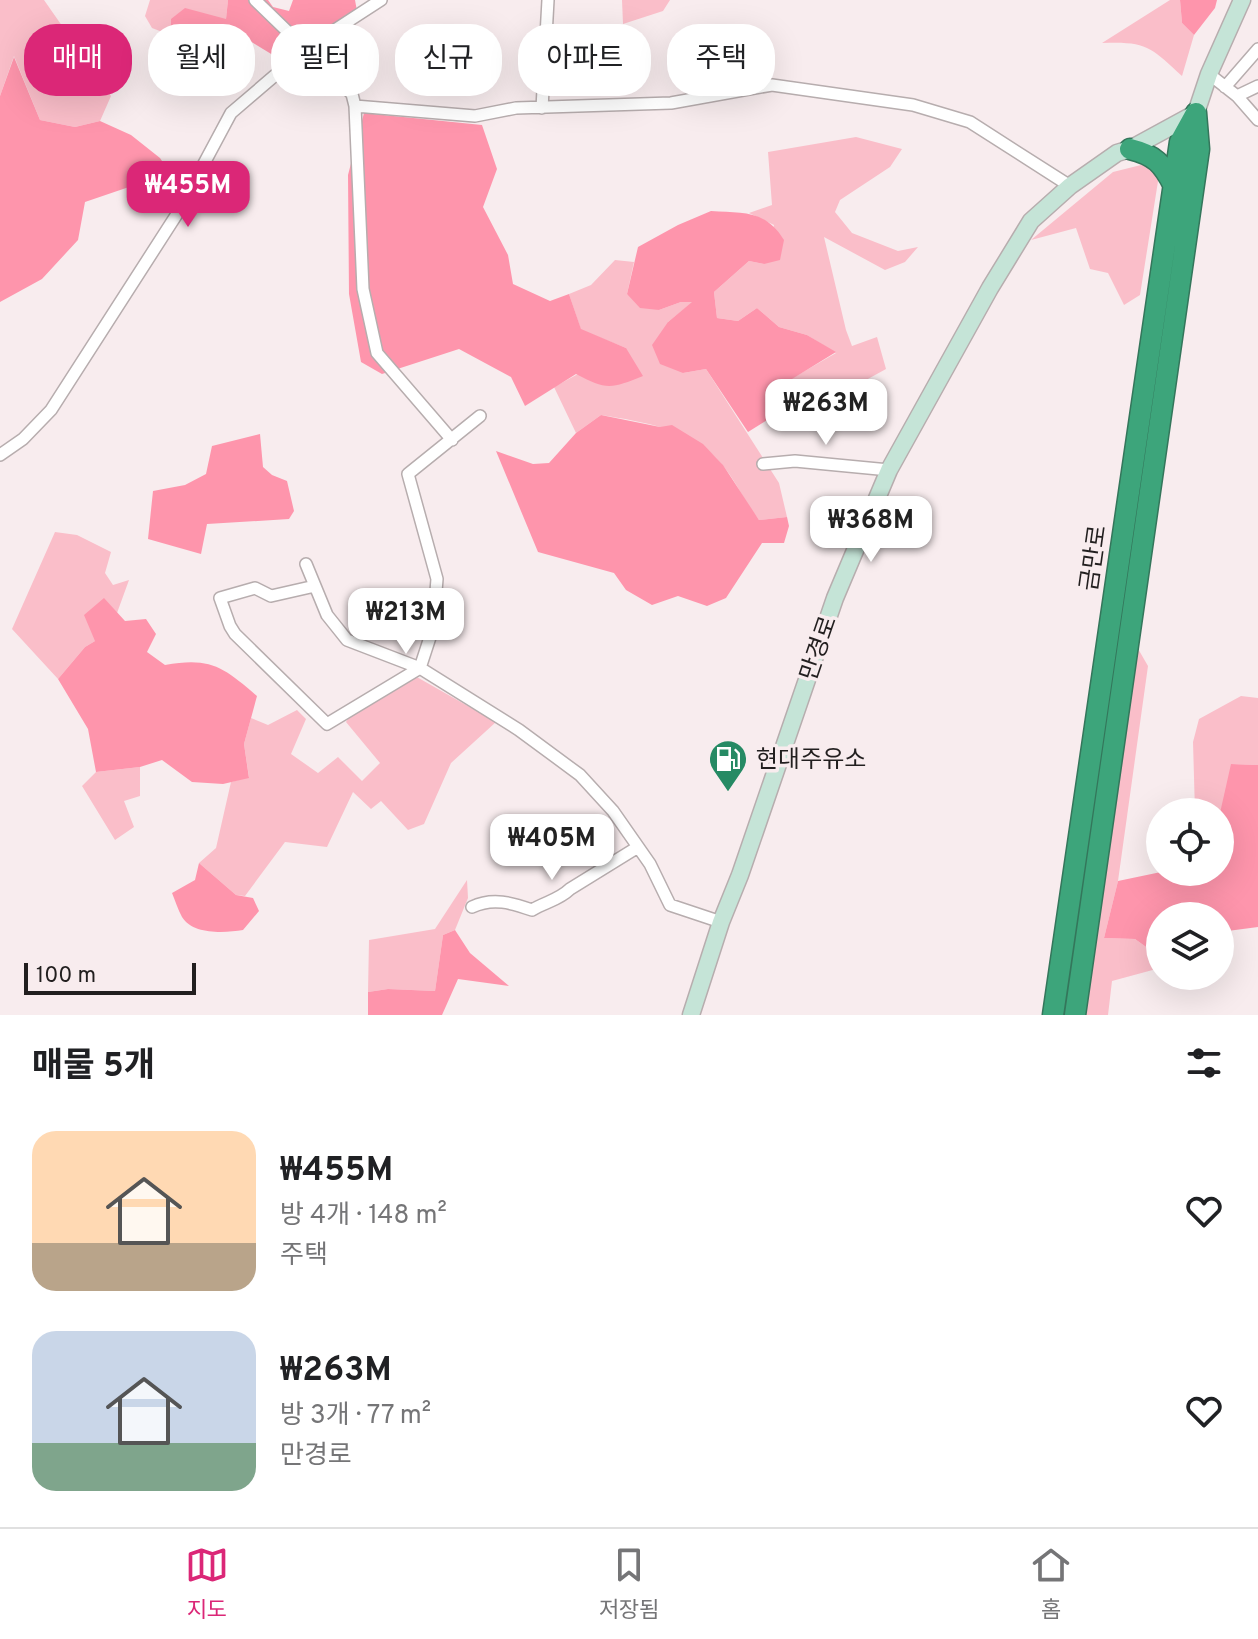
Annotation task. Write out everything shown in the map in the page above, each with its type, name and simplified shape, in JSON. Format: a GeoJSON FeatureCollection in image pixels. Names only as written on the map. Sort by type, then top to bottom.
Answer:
{"type":"FeatureCollection","features":[{"type":"Feature","properties":{"kind":"highway","name":"금만로"},"geometry":{"type":"LineString","coordinates":[[1053,1015],[1180,142],[1196,113]]}},
{"type":"Feature","properties":{"kind":"highway","name":"금만로"},"geometry":{"type":"LineString","coordinates":[[1075,1015],[1199,149],[1196,113]]}},
{"type":"Feature","properties":{"kind":"highway"},"geometry":{"type":"LineString","coordinates":[[1130,149],[1157,158],[1174,186]]}},
{"type":"Feature","properties":{"kind":"street"},"geometry":{"type":"LineString","coordinates":[[255,0],[281,24]]}},
{"type":"Feature","properties":{"kind":"street"},"geometry":{"type":"LineString","coordinates":[[344,24],[381,0]]}},
{"type":"Feature","properties":{"kind":"street"},"geometry":{"type":"LineString","coordinates":[[542,108],[548,0]]}},
{"type":"Feature","properties":{"kind":"street","name":"금만로"},"geometry":{"type":"LineString","coordinates":[[1196,113],[1209,74],[1242,0]]}},
{"type":"Feature","properties":{"kind":"street"},"geometry":{"type":"LineString","coordinates":[[1225,87],[1258,49]]}},
{"type":"Feature","properties":{"kind":"street"},"geometry":{"type":"LineString","coordinates":[[1209,74],[1237,96],[1258,120]]}},
{"type":"Feature","properties":{"kind":"street"},"geometry":{"type":"LineString","coordinates":[[0,455],[23,439],[51,410],[177,214],[231,113],[271,79]]}},
{"type":"Feature","properties":{"kind":"street"},"geometry":{"type":"LineString","coordinates":[[355,106],[475,116],[516,108],[671,103],[772,85],[913,105],[970,122],[1070,186]]}},
{"type":"Feature","properties":{"kind":"street"},"geometry":{"type":"LineString","coordinates":[[1237,96],[1258,86]]}},
{"type":"Feature","properties":{"kind":"street"},"geometry":{"type":"LineString","coordinates":[[352,96],[363,289],[377,353],[452,440]]}},
{"type":"Feature","properties":{"kind":"street","name":"만경로"},"geometry":{"type":"LineString","coordinates":[[691,1015],[835,598],[889,470],[990,288],[1031,221],[1070,186],[1117,153],[1196,113]]}},
{"type":"Feature","properties":{"kind":"street"},"geometry":{"type":"LineString","coordinates":[[315,586],[271,596],[255,588],[220,598],[235,634],[327,724],[420,668],[433,628],[437,579],[408,474],[480,416]]}},
{"type":"Feature","properties":{"kind":"street"},"geometry":{"type":"LineString","coordinates":[[763,464],[795,461],[889,470]]}},
{"type":"Feature","properties":{"kind":"street"},"geometry":{"type":"LineString","coordinates":[[306,564],[327,615],[347,640],[420,668],[519,730],[580,775],[613,811],[650,864],[670,905],[721,922]]}},
{"type":"Feature","properties":{"kind":"street"},"geometry":{"type":"LineString","coordinates":[[472,907],[509,901],[532,910],[561,898],[570,889],[638,847]]}},
{"type":"Feature","properties":{"kind":"shaded area"},"geometry":{"type":"Polygon","coordinates":[[[0,0],[44,0],[61,24],[24,24],[24,81],[14,56],[0,96],[0,0]]]}},
{"type":"Feature","properties":{"kind":"shaded area"},"geometry":{"type":"Polygon","coordinates":[[[150,0],[228,0],[226,19],[171,19],[171,24],[150,24],[145,16],[150,0]]]}},
{"type":"Feature","properties":{"kind":"shaded area"},"geometry":{"type":"Polygon","coordinates":[[[228,0],[268,0],[273,7],[289,11],[293,0],[355,0],[357,11],[337,24],[271,24],[271,54],[255,44],[255,24],[171,24],[171,19],[185,8],[226,19],[228,0]]]}},
{"type":"Feature","properties":{"kind":"shaded area"},"geometry":{"type":"Polygon","coordinates":[[[622,0],[670,0],[663,11],[623,24],[622,0]]]}},
{"type":"Feature","properties":{"kind":"shaded area"},"geometry":{"type":"Polygon","coordinates":[[[1170,0],[1180,0],[1182,23],[1194,35],[1182,76],[1147,48],[1129,43],[1102,43],[1170,0]]]}},
{"type":"Feature","properties":{"kind":"shaded area"},"geometry":{"type":"Polygon","coordinates":[[[1180,0],[1217,0],[1215,8],[1194,35],[1182,23],[1180,0]]]}},
{"type":"Feature","properties":{"kind":"shaded area"},"geometry":{"type":"Polygon","coordinates":[[[14,57],[24,81],[24,96],[30,96],[40,120],[75,127],[100,121],[131,135],[160,158],[170,173],[85,202],[78,240],[42,279],[0,302],[0,96],[14,57]]]}},
{"type":"Feature","properties":{"kind":"shaded area"},"geometry":{"type":"Polygon","coordinates":[[[30,96],[111,96],[100,121],[75,127],[40,120],[30,96]]]}},
{"type":"Feature","properties":{"kind":"shaded area"},"geometry":{"type":"Polygon","coordinates":[[[364,113],[482,125],[497,169],[483,207],[508,255],[513,284],[550,301],[569,294],[581,329],[626,348],[643,376],[609,386],[576,374],[525,406],[511,377],[459,349],[382,374],[361,362],[349,294],[348,175],[364,113]]]}},
{"type":"Feature","properties":{"kind":"shaded area"},"geometry":{"type":"Polygon","coordinates":[[[856,137],[902,149],[890,167],[840,200],[835,212],[852,233],[898,251],[918,247],[905,262],[885,270],[824,237],[852,346],[877,337],[886,369],[846,391],[780,412],[791,379],[836,353],[807,335],[779,327],[757,308],[738,321],[717,318],[714,292],[749,261],[764,264],[774,225],[749,213],[772,205],[768,152],[856,137]]]}},
{"type":"Feature","properties":{"kind":"shaded area"},"geometry":{"type":"Polygon","coordinates":[[[1145,164],[1159,175],[1140,295],[1124,305],[1108,273],[1090,269],[1076,228],[1031,240],[1113,172],[1145,164]]]}},
{"type":"Feature","properties":{"kind":"shaded area"},"geometry":{"type":"Polygon","coordinates":[[[711,211],[743,213],[761,218],[770,223],[784,240],[780,260],[764,264],[749,261],[714,292],[717,318],[738,321],[757,308],[779,327],[807,335],[836,352],[792,379],[780,412],[748,432],[706,369],[683,373],[660,364],[652,345],[668,322],[692,302],[681,302],[659,310],[640,308],[627,294],[638,247],[711,211]]]}},
{"type":"Feature","properties":{"kind":"shaded area"},"geometry":{"type":"Polygon","coordinates":[[[615,260],[634,262],[627,294],[659,310],[681,302],[693,302],[668,322],[683,373],[706,369],[779,483],[787,517],[759,520],[721,463],[710,451],[682,435],[650,424],[601,415],[576,433],[554,387],[626,348],[581,330],[569,294],[591,285],[615,260]]]}},
{"type":"Feature","properties":{"kind":"shaded area"},"geometry":{"type":"Polygon","coordinates":[[[601,415],[660,427],[672,425],[703,444],[723,465],[759,520],[787,517],[789,526],[784,543],[762,543],[726,598],[707,606],[678,596],[652,605],[626,590],[614,573],[538,552],[496,451],[533,464],[549,463],[576,433],[601,415]]]}},
{"type":"Feature","properties":{"kind":"shaded area"},"geometry":{"type":"Polygon","coordinates":[[[260,434],[263,467],[287,481],[294,511],[289,519],[207,524],[201,554],[148,539],[153,491],[185,485],[206,474],[212,446],[260,434]]]}},
{"type":"Feature","properties":{"kind":"shaded area"},"geometry":{"type":"Polygon","coordinates":[[[55,532],[77,535],[111,552],[105,573],[113,585],[129,580],[117,613],[104,599],[95,641],[85,647],[58,679],[12,629],[55,532]]]}},
{"type":"Feature","properties":{"kind":"shaded area"},"geometry":{"type":"Polygon","coordinates":[[[104,598],[125,621],[146,619],[156,634],[147,652],[165,665],[194,662],[216,667],[257,696],[244,744],[249,778],[223,784],[192,782],[162,760],[140,767],[96,772],[88,729],[58,679],[85,647],[95,641],[84,615],[104,598]]]}},
{"type":"Feature","properties":{"kind":"shaded area"},"geometry":{"type":"Polygon","coordinates":[[[1137,647],[1148,666],[1118,881],[1104,938],[1135,939],[1146,947],[1146,972],[1112,981],[1108,1015],[1083,1015],[1137,647]]]}},
{"type":"Feature","properties":{"kind":"shaded area"},"geometry":{"type":"Polygon","coordinates":[[[415,676],[496,722],[451,763],[424,824],[408,830],[381,801],[371,809],[353,792],[327,847],[285,842],[245,896],[236,895],[199,863],[216,848],[231,782],[249,777],[244,744],[251,718],[268,725],[297,710],[306,719],[291,754],[318,773],[338,757],[362,781],[380,763],[346,722],[349,717],[415,676]]]}},
{"type":"Feature","properties":{"kind":"shaded area"},"geometry":{"type":"Polygon","coordinates":[[[1241,696],[1258,698],[1258,765],[1232,764],[1225,798],[1195,798],[1193,742],[1199,719],[1241,696]]]}},
{"type":"Feature","properties":{"kind":"shaded area"},"geometry":{"type":"Polygon","coordinates":[[[1231,764],[1258,765],[1258,927],[1234,930],[1234,902],[1146,902],[1146,947],[1135,939],[1104,938],[1118,881],[1146,875],[1146,886],[1234,886],[1234,798],[1223,798],[1231,764]]]}},
{"type":"Feature","properties":{"kind":"shaded area"},"geometry":{"type":"Polygon","coordinates":[[[140,767],[140,796],[124,801],[134,827],[115,840],[82,786],[96,772],[140,767]]]}},
{"type":"Feature","properties":{"kind":"shaded area"},"geometry":{"type":"Polygon","coordinates":[[[199,863],[236,895],[253,898],[259,911],[243,930],[201,930],[182,917],[172,893],[195,880],[199,863]]]}},
{"type":"Feature","properties":{"kind":"shaded area"},"geometry":{"type":"Polygon","coordinates":[[[467,880],[468,898],[455,930],[443,935],[435,991],[388,989],[368,992],[369,940],[435,929],[467,880]]]}},
{"type":"Feature","properties":{"kind":"shaded area"},"geometry":{"type":"Polygon","coordinates":[[[455,930],[470,953],[509,986],[458,979],[442,1015],[368,1015],[368,992],[388,989],[435,991],[443,935],[455,930]]]}},
{"type":"Feature","properties":{"kind":"place","name":"현대주유소"},"geometry":{"type":"Point","coordinates":[728,793]}}]}
